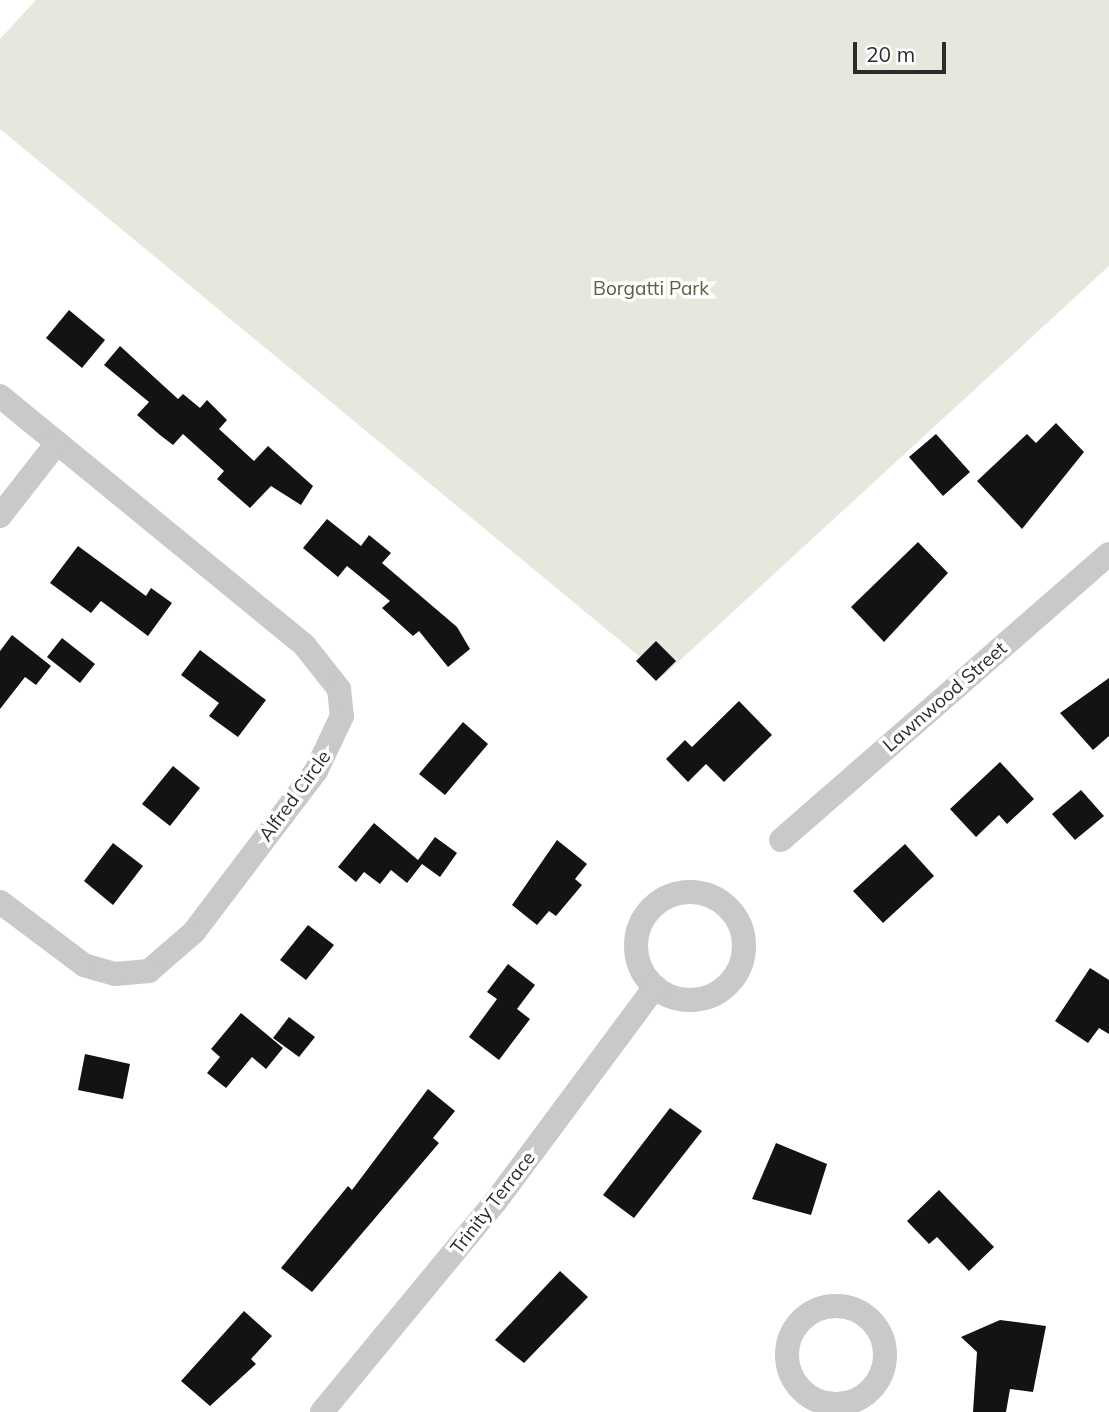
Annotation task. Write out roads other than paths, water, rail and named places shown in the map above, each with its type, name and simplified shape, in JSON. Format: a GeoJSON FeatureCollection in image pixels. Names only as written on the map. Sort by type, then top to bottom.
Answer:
{"type":"FeatureCollection","features":[{"type":"Feature","properties":{"kind":"street","name":"Alfred Circle"},"geometry":{"type":"LineString","coordinates":[[0,397],[305,646],[339,689],[342,716],[320,765],[202,922],[149,971],[115,974],[84,965],[0,902]]}},
{"type":"Feature","properties":{"kind":"street"},"geometry":{"type":"LineString","coordinates":[[0,516],[57,443]]}},
{"type":"Feature","properties":{"kind":"street","name":"Lawnwood Street"},"geometry":{"type":"LineString","coordinates":[[780,840],[1109,554]]}},
{"type":"Feature","properties":{"kind":"street"},"geometry":{"type":"LineString","coordinates":[[681,892],[717,899],[742,935],[735,974],[713,994],[693,1000],[655,987],[637,956],[638,931],[650,910],[681,892]]}},
{"type":"Feature","properties":{"kind":"street","name":"Trinity Terrace"},"geometry":{"type":"LineString","coordinates":[[323,1412],[496,1201],[655,987]]}},
{"type":"Feature","properties":{"kind":"street"},"geometry":{"type":"LineString","coordinates":[[854,1309],[878,1330],[881,1376],[845,1404],[810,1406],[791,1376],[788,1343],[814,1312],[854,1309]]}},
{"type":"Feature","properties":{"kind":"park label","name":"Borgatti Park"},"geometry":{"type":"Point","coordinates":[651,289]}}]}
